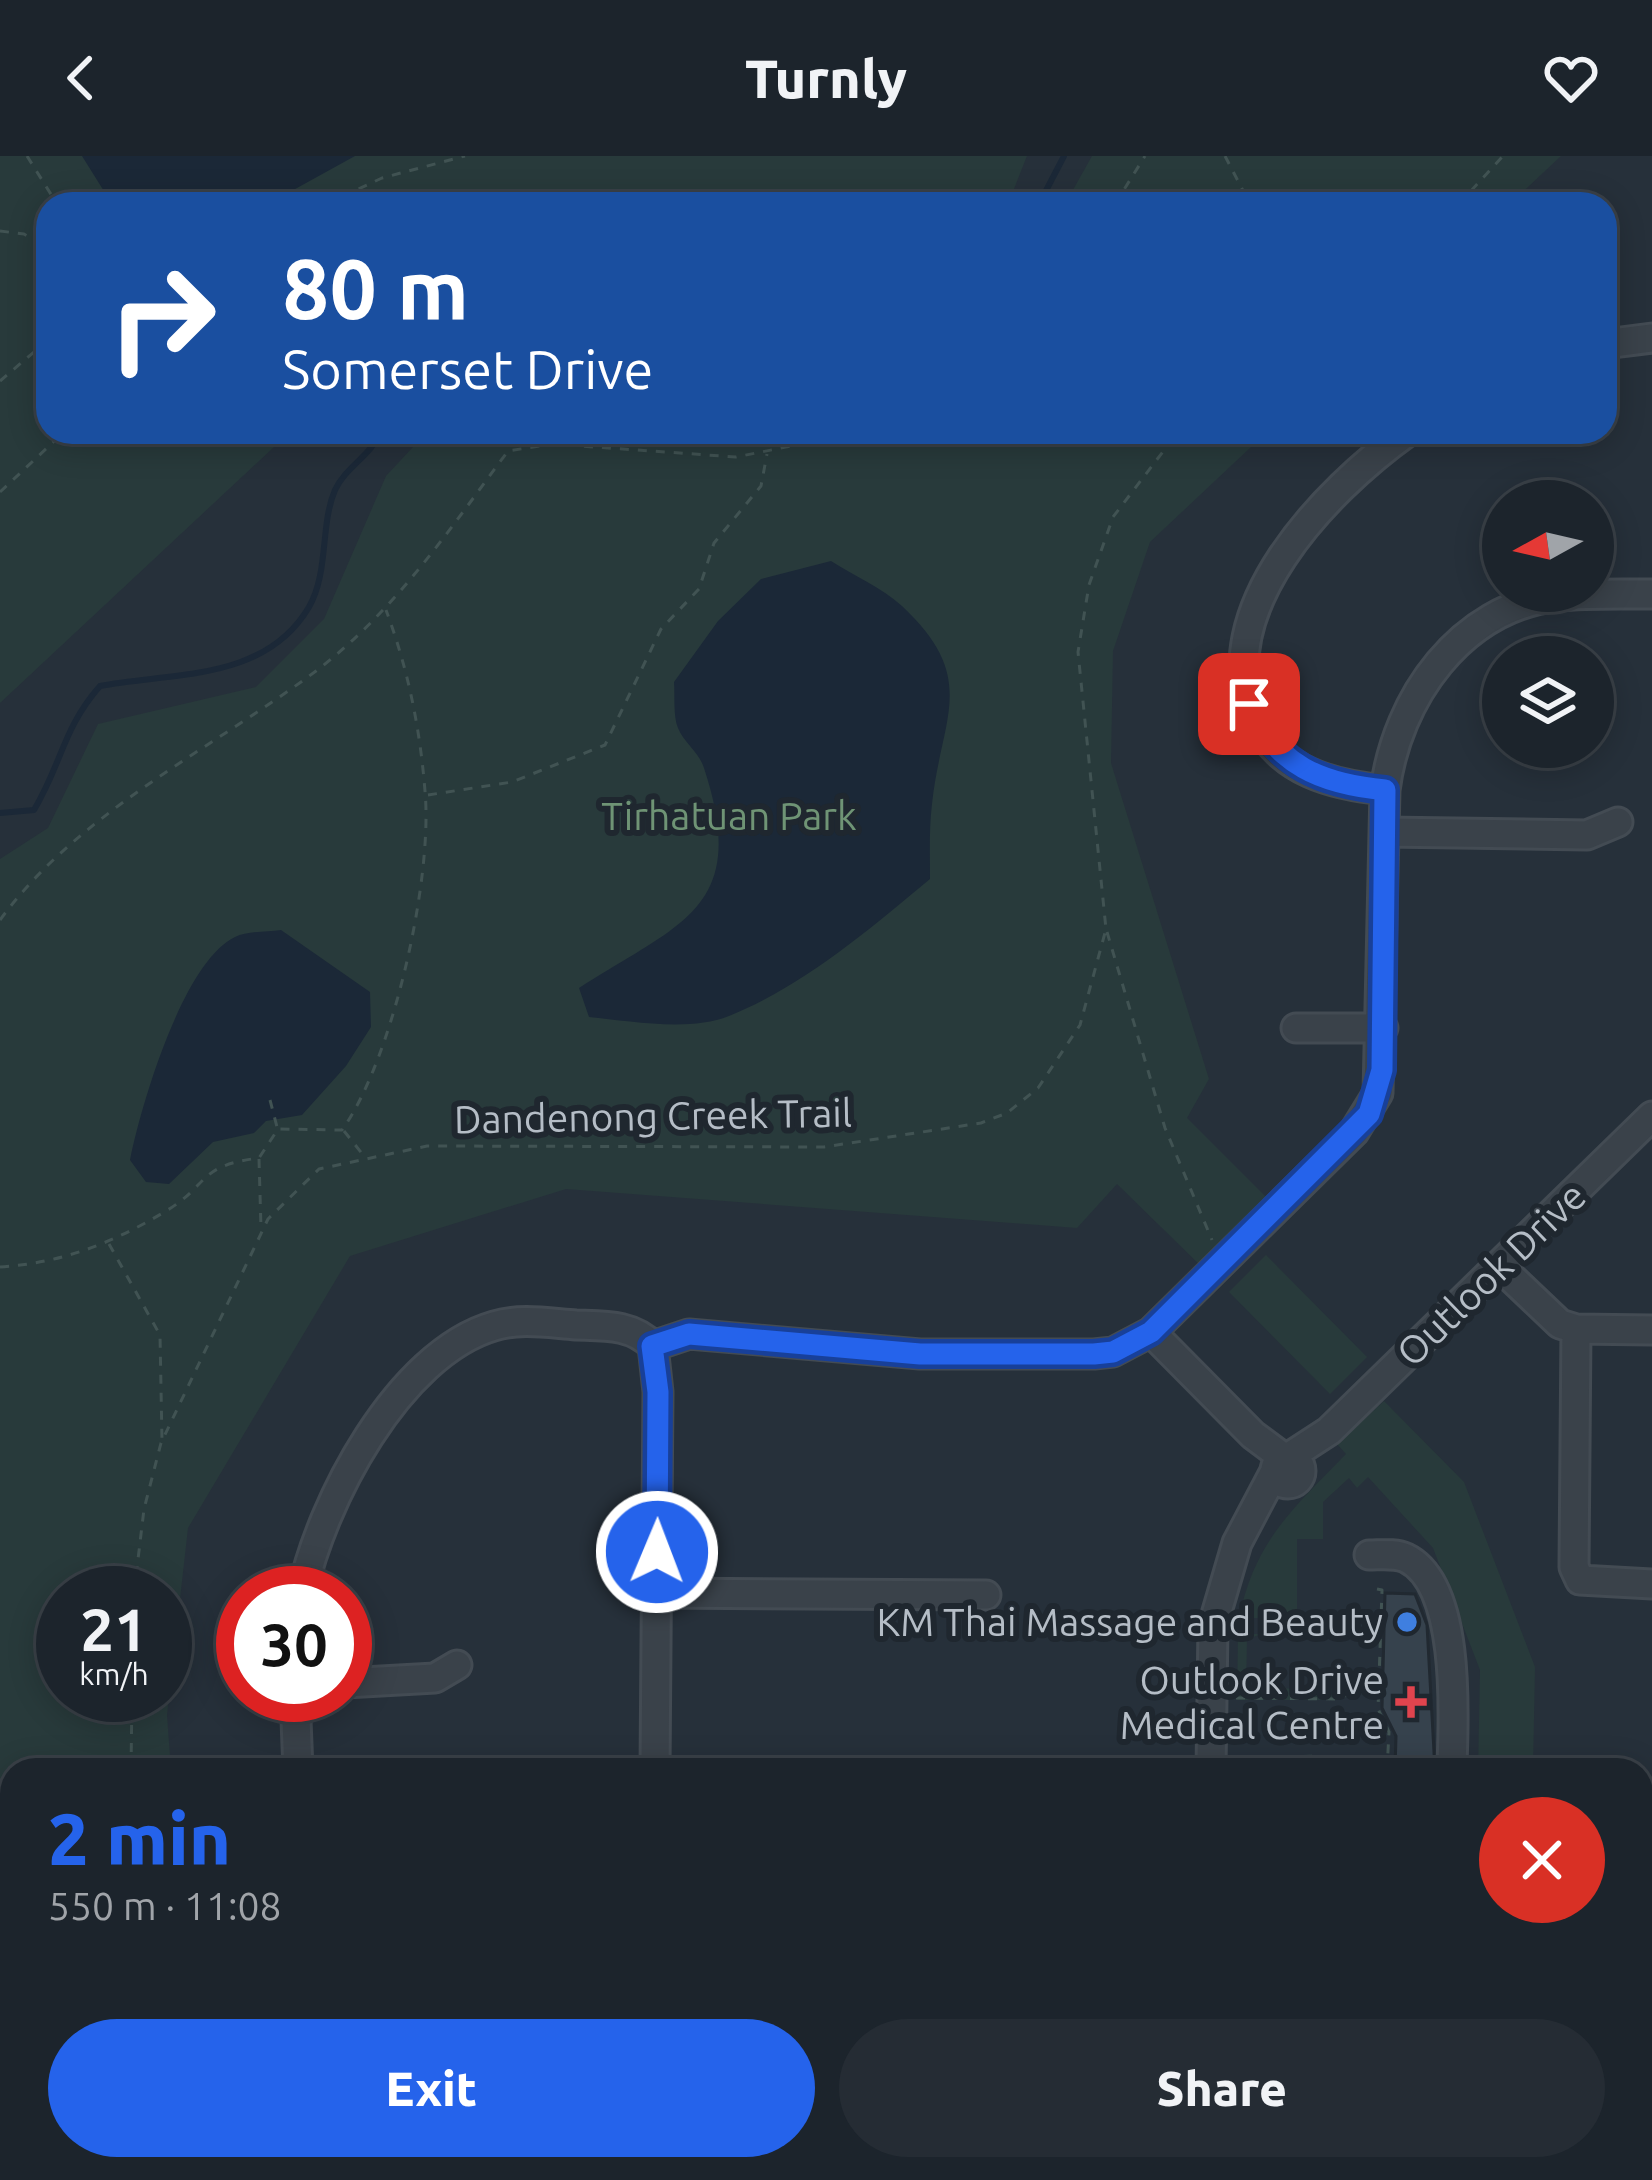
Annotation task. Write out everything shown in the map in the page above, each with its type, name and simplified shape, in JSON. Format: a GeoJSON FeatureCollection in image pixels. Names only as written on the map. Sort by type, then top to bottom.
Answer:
{"type":"FeatureCollection","features":[{"type":"Feature","properties":{"kind":"street"},"geometry":{"type":"LineString","coordinates":[[1617,342],[1652,338]]}},
{"type":"Feature","properties":{"kind":"street"},"geometry":{"type":"LineString","coordinates":[[1385,790],[1334,783],[1281,754],[1249,704],[1242,658],[1258,602],[1300,537],[1338,494],[1394,444]]}},
{"type":"Feature","properties":{"kind":"street"},"geometry":{"type":"LineString","coordinates":[[309,1566],[318,1532],[350,1464],[405,1393],[464,1340],[498,1324],[524,1321],[623,1328],[652,1346],[689,1334],[920,1354],[1094,1354],[1113,1352],[1151,1332],[1369,1114],[1382,1070],[1385,790],[1390,752],[1410,703],[1438,662],[1478,627],[1505,611],[1555,596],[1652,594]]}},
{"type":"Feature","properties":{"kind":"street"},"geometry":{"type":"LineString","coordinates":[[1385,832],[1587,836],[1618,822]]}},
{"type":"Feature","properties":{"kind":"street"},"geometry":{"type":"LineString","coordinates":[[1296,1028],[1383,1028]]}},
{"type":"Feature","properties":{"kind":"street","name":"Outlook Drive"},"geometry":{"type":"LineString","coordinates":[[1210,1758],[1214,1625],[1223,1582],[1253,1514],[1286,1468],[1652,1117]]}},
{"type":"Feature","properties":{"kind":"street"},"geometry":{"type":"LineString","coordinates":[[1499,1266],[1560,1324],[1576,1329],[1652,1330]]}},
{"type":"Feature","properties":{"kind":"street"},"geometry":{"type":"LineString","coordinates":[[1576,1329],[1574,1567],[1580,1580],[1652,1584]]}},
{"type":"Feature","properties":{"kind":"street"},"geometry":{"type":"LineString","coordinates":[[1151,1332],[1286,1468]]}},
{"type":"Feature","properties":{"kind":"street"},"geometry":{"type":"LineString","coordinates":[[652,1346],[658,1392],[655,1758]]}},
{"type":"Feature","properties":{"kind":"street"},"geometry":{"type":"LineString","coordinates":[[1369,1555],[1402,1556],[1427,1574],[1451,1656],[1452,1758]]}},
{"type":"Feature","properties":{"kind":"street"},"geometry":{"type":"LineString","coordinates":[[656,1592],[986,1595]]}},
{"type":"Feature","properties":{"kind":"street"},"geometry":{"type":"LineString","coordinates":[[372,1682],[436,1678],[457,1665]]}},
{"type":"Feature","properties":{"kind":"street"},"geometry":{"type":"LineString","coordinates":[[297,1722],[298,1758]]}},
{"type":"Feature","properties":{"kind":"path"},"geometry":{"type":"LineString","coordinates":[[27,156],[50,192]]}},
{"type":"Feature","properties":{"kind":"path"},"geometry":{"type":"LineString","coordinates":[[352,192],[382,178],[465,156]]}},
{"type":"Feature","properties":{"kind":"path"},"geometry":{"type":"LineString","coordinates":[[1122,192],[1145,156]]}},
{"type":"Feature","properties":{"kind":"path"},"geometry":{"type":"LineString","coordinates":[[1225,156],[1244,192]]}},
{"type":"Feature","properties":{"kind":"path"},"geometry":{"type":"LineString","coordinates":[[1470,192],[1503,156]]}},
{"type":"Feature","properties":{"kind":"path"},"geometry":{"type":"LineString","coordinates":[[0,231],[36,241]]}},
{"type":"Feature","properties":{"kind":"path"},"geometry":{"type":"LineString","coordinates":[[0,381],[36,350]]}},
{"type":"Feature","properties":{"kind":"path"},"geometry":{"type":"LineString","coordinates":[[0,492],[51,444]]}},
{"type":"Feature","properties":{"kind":"path"},"geometry":{"type":"LineString","coordinates":[[0,920],[89,829],[320,669],[421,569],[508,451],[552,444],[736,457],[803,444]]}},
{"type":"Feature","properties":{"kind":"path","name":"Dandenong Creek Trail"},"geometry":{"type":"LineString","coordinates":[[137,1566],[143,1509],[161,1443],[268,1219],[319,1169],[427,1146],[824,1147],[981,1123],[1007,1113],[1038,1088],[1080,1025],[1106,929],[1078,652],[1089,585],[1113,517],[1169,444]]}},
{"type":"Feature","properties":{"kind":"path"},"geometry":{"type":"LineString","coordinates":[[426,796],[512,782],[605,745],[661,629],[699,589],[714,543],[760,486],[768,451]]}},
{"type":"Feature","properties":{"kind":"path"},"geometry":{"type":"LineString","coordinates":[[342,1130],[375,1076],[416,902],[426,796],[408,670],[385,607]]}},
{"type":"Feature","properties":{"kind":"path"},"geometry":{"type":"LineString","coordinates":[[1106,929],[1165,1128],[1224,1263]]}},
{"type":"Feature","properties":{"kind":"path"},"geometry":{"type":"LineString","coordinates":[[261,1232],[259,1158],[278,1129],[270,1100]]}},
{"type":"Feature","properties":{"kind":"path"},"geometry":{"type":"LineString","coordinates":[[278,1129],[342,1130],[366,1159]]}},
{"type":"Feature","properties":{"kind":"path"},"geometry":{"type":"LineString","coordinates":[[0,1267],[39,1264],[109,1244],[171,1209],[219,1163],[259,1158]]}},
{"type":"Feature","properties":{"kind":"path"},"geometry":{"type":"LineString","coordinates":[[109,1244],[160,1335],[161,1443]]}},
{"type":"Feature","properties":{"kind":"path"},"geometry":{"type":"LineString","coordinates":[[1377,1589],[1382,1589],[1378,1709],[1389,1732],[1388,1758]]}},
{"type":"Feature","properties":{"kind":"path"},"geometry":{"type":"LineString","coordinates":[[1234,1698],[1340,1699],[1357,1688]]}},
{"type":"Feature","properties":{"kind":"path"},"geometry":{"type":"LineString","coordinates":[[131,1758],[132,1722]]}},
{"type":"Feature","properties":{"kind":"path"},"geometry":{"type":"LineString","coordinates":[[1305,1758],[1318,1756]]}},
{"type":"Feature","properties":{"kind":"green space"},"geometry":{"type":"Polygon","coordinates":[[[0,156],[1027,156],[1013,192],[36,192],[36,444],[277,444],[0,703],[0,156]]]}},
{"type":"Feature","properties":{"kind":"green space"},"geometry":{"type":"Polygon","coordinates":[[[1092,156],[1561,156],[1523,192],[1072,192],[1092,156]]]}},
{"type":"Feature","properties":{"kind":"green space","name":"Tirhatuan Park"},"geometry":{"type":"Polygon","coordinates":[[[416,444],[1254,444],[1150,542],[1113,651],[1111,763],[1209,1079],[1187,1118],[1271,1202],[1204,1269],[1117,1184],[1077,1228],[566,1189],[350,1256],[188,1528],[184,1566],[36,1566],[36,1722],[168,1722],[170,1758],[0,1758],[0,859],[48,828],[98,724],[256,687],[324,619],[386,476],[416,444]]]}},
{"type":"Feature","properties":{"kind":"green space"},"geometry":{"type":"Polygon","coordinates":[[[1266,1255],[1367,1357],[1330,1394],[1229,1292],[1266,1255]]]}},
{"type":"Feature","properties":{"kind":"green space"},"geometry":{"type":"Polygon","coordinates":[[[1384,1401],[1464,1482],[1535,1667],[1533,1758],[1478,1758],[1480,1670],[1433,1548],[1368,1477],[1357,1488],[1349,1478],[1323,1502],[1323,1539],[1297,1539],[1297,1618],[1239,1618],[1266,1546],[1293,1509],[1346,1454],[1337,1444],[1384,1401]]]}},
{"type":"Feature","properties":{"kind":"green space"},"geometry":{"type":"Polygon","coordinates":[[[1238,1634],[1262,1634],[1247,1639],[1246,1688],[1341,1689],[1342,1681],[1357,1681],[1355,1691],[1340,1700],[1237,1700],[1238,1634]]]}},
{"type":"Feature","properties":{"kind":"water"},"geometry":{"type":"Polygon","coordinates":[[[82,156],[355,156],[290,192],[104,192],[82,156]]]}},
{"type":"Feature","properties":{"kind":"water"},"geometry":{"type":"Polygon","coordinates":[[[831,561],[902,606],[926,632],[948,678],[950,700],[931,813],[930,879],[809,973],[729,1016],[678,1024],[589,1017],[579,988],[676,926],[712,882],[718,852],[716,815],[702,762],[676,723],[674,682],[718,621],[761,579],[831,561]]]}},
{"type":"Feature","properties":{"kind":"water"},"geometry":{"type":"Polygon","coordinates":[[[281,930],[370,992],[371,1027],[346,1066],[302,1115],[266,1121],[254,1133],[213,1142],[169,1184],[146,1182],[130,1160],[154,1072],[182,1004],[216,952],[235,937],[281,930]]]}},
{"type":"Feature","properties":{"kind":"building"},"geometry":{"type":"Polygon","coordinates":[[[1385,1593],[1415,1594],[1427,1625],[1434,1758],[1395,1758],[1396,1736],[1382,1708],[1385,1593]]]}},
{"type":"Feature","properties":{"kind":"waterway"},"geometry":{"type":"LineString","coordinates":[[1045,192],[1064,156]]}},
{"type":"Feature","properties":{"kind":"waterway"},"geometry":{"type":"LineString","coordinates":[[0,813],[34,810],[70,731],[100,686],[186,675],[243,661],[290,631],[315,593],[335,490],[374,444]]}},
{"type":"Feature","properties":{"kind":"place","name":"KM Thai Massage and Beauty"},"geometry":{"type":"Point","coordinates":[1407,1622]}},
{"type":"Feature","properties":{"kind":"place","name":"Outlook Drive Medical Centre"},"geometry":{"type":"Point","coordinates":[1411,1702]}},
{"type":"Feature","properties":{"kind":"route"},"geometry":{"type":"LineString","coordinates":[[657,1552],[658,1392],[657,1354],[652,1346],[689,1334],[920,1354],[1113,1352],[1151,1332],[1369,1114],[1382,1070],[1385,790],[1334,783],[1298,767],[1270,742],[1249,704]]}}]}
